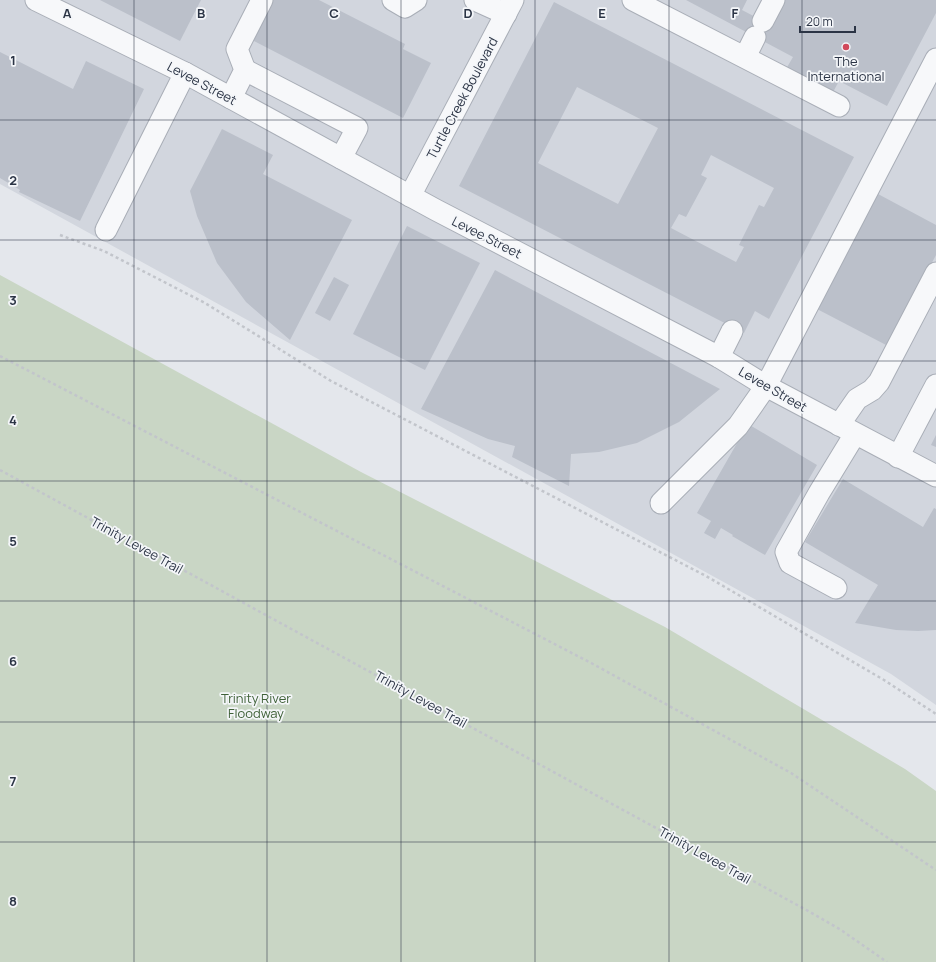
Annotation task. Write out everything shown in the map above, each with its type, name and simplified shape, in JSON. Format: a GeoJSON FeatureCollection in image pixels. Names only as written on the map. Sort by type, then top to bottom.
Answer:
{"type":"FeatureCollection","features":[{"type":"Feature","properties":{"kind":"street"},"geometry":{"type":"LineString","coordinates":[[262,0],[237,49],[245,70],[357,128],[342,158]]}},
{"type":"Feature","properties":{"kind":"street"},"geometry":{"type":"LineString","coordinates":[[392,0],[405,7],[416,0]]}},
{"type":"Feature","properties":{"kind":"street"},"geometry":{"type":"LineString","coordinates":[[475,0],[510,7]]}},
{"type":"Feature","properties":{"kind":"street"},"geometry":{"type":"LineString","coordinates":[[633,0],[839,106]]}},
{"type":"Feature","properties":{"kind":"street"},"geometry":{"type":"LineString","coordinates":[[745,57],[774,0]]}},
{"type":"Feature","properties":{"kind":"street","name":"Levee Street"},"geometry":{"type":"LineString","coordinates":[[43,2],[185,72],[410,196],[719,357],[766,386],[936,476]]}},
{"type":"Feature","properties":{"kind":"street","name":"Turtle Creek Boulevard"},"geometry":{"type":"LineString","coordinates":[[410,196],[510,7]]}},
{"type":"Feature","properties":{"kind":"street"},"geometry":{"type":"LineString","coordinates":[[661,503],[738,426],[766,386],[936,59]]}},
{"type":"Feature","properties":{"kind":"street"},"geometry":{"type":"LineString","coordinates":[[231,98],[245,70]]}},
{"type":"Feature","properties":{"kind":"street"},"geometry":{"type":"LineString","coordinates":[[106,230],[185,72]]}},
{"type":"Feature","properties":{"kind":"street"},"geometry":{"type":"LineString","coordinates":[[836,588],[790,563],[786,552],[819,493],[847,430],[856,399],[872,390],[879,382],[936,273]]}},
{"type":"Feature","properties":{"kind":"street"},"geometry":{"type":"LineString","coordinates":[[719,357],[732,331]]}},
{"type":"Feature","properties":{"kind":"street"},"geometry":{"type":"LineString","coordinates":[[898,457],[936,385]]}},
{"type":"Feature","properties":{"kind":"path"},"geometry":{"type":"LineString","coordinates":[[60,235],[104,252],[205,303],[331,381],[706,576],[884,680],[936,714]]}},
{"type":"Feature","properties":{"kind":"path"},"geometry":{"type":"LineString","coordinates":[[0,356],[593,664],[784,769],[936,870]]}},
{"type":"Feature","properties":{"kind":"path","name":"Trinity Levee Trail"},"geometry":{"type":"LineString","coordinates":[[0,470],[841,930],[887,962]]}},
{"type":"Feature","properties":{"kind":"shaded area"},"geometry":{"type":"Polygon","coordinates":[[[0,0],[936,0],[936,705],[891,674],[0,184],[0,0]]]}},
{"type":"Feature","properties":{"kind":"green space","name":"Trinity River Floodway"},"geometry":{"type":"Polygon","coordinates":[[[0,275],[361,472],[665,627],[905,769],[936,791],[936,962],[0,962],[0,275]]]}},
{"type":"Feature","properties":{"kind":"building"},"geometry":{"type":"Polygon","coordinates":[[[100,0],[201,0],[180,41],[100,0]]]}},
{"type":"Feature","properties":{"kind":"building"},"geometry":{"type":"Polygon","coordinates":[[[270,0],[319,0],[405,44],[403,49],[431,63],[403,118],[250,39],[270,0]]]}},
{"type":"Feature","properties":{"kind":"building","name":"The International"},"geometry":{"type":"Polygon","coordinates":[[[686,0],[747,0],[742,10],[771,25],[784,0],[936,0],[936,13],[887,106],[839,81],[832,94],[786,69],[793,57],[686,0]]]}},
{"type":"Feature","properties":{"kind":"building"},"geometry":{"type":"Polygon","coordinates":[[[554,2],[854,157],[769,319],[755,311],[744,333],[459,186],[554,2]],[[577,87],[538,163],[618,204],[658,128],[577,87]],[[711,155],[701,175],[707,178],[686,217],[679,214],[671,228],[736,262],[744,247],[739,245],[759,205],[764,207],[774,188],[711,155]]]}},
{"type":"Feature","properties":{"kind":"building"},"geometry":{"type":"Polygon","coordinates":[[[0,52],[73,89],[86,61],[144,89],[80,221],[19,192],[20,190],[0,178],[0,52]]]}},
{"type":"Feature","properties":{"kind":"building"},"geometry":{"type":"Polygon","coordinates":[[[222,129],[273,155],[263,174],[352,220],[290,340],[246,302],[217,263],[197,216],[190,191],[222,129]]]}},
{"type":"Feature","properties":{"kind":"building"},"geometry":{"type":"Polygon","coordinates":[[[878,194],[936,225],[936,255],[888,346],[817,309],[878,194]]]}},
{"type":"Feature","properties":{"kind":"building"},"geometry":{"type":"Polygon","coordinates":[[[407,226],[480,263],[425,370],[353,334],[407,226]]]}},
{"type":"Feature","properties":{"kind":"building"},"geometry":{"type":"Polygon","coordinates":[[[495,270],[720,389],[679,422],[637,443],[599,452],[571,454],[569,486],[512,457],[515,446],[488,439],[421,409],[495,270]]]}},
{"type":"Feature","properties":{"kind":"building"},"geometry":{"type":"Polygon","coordinates":[[[334,277],[349,285],[330,321],[315,313],[334,277]]]}},
{"type":"Feature","properties":{"kind":"building"},"geometry":{"type":"Polygon","coordinates":[[[748,424],[817,465],[765,555],[721,528],[715,539],[704,533],[711,521],[697,513],[748,424]]]}},
{"type":"Feature","properties":{"kind":"building"},"geometry":{"type":"Polygon","coordinates":[[[936,435],[936,447],[931,445],[936,435]]]}},
{"type":"Feature","properties":{"kind":"building"},"geometry":{"type":"Polygon","coordinates":[[[843,479],[923,527],[934,508],[936,509],[936,630],[896,630],[855,623],[878,585],[805,542],[843,479]]]}},
{"type":"Feature","properties":{"kind":"place","name":"The International"},"geometry":{"type":"Point","coordinates":[846,47]}}]}
